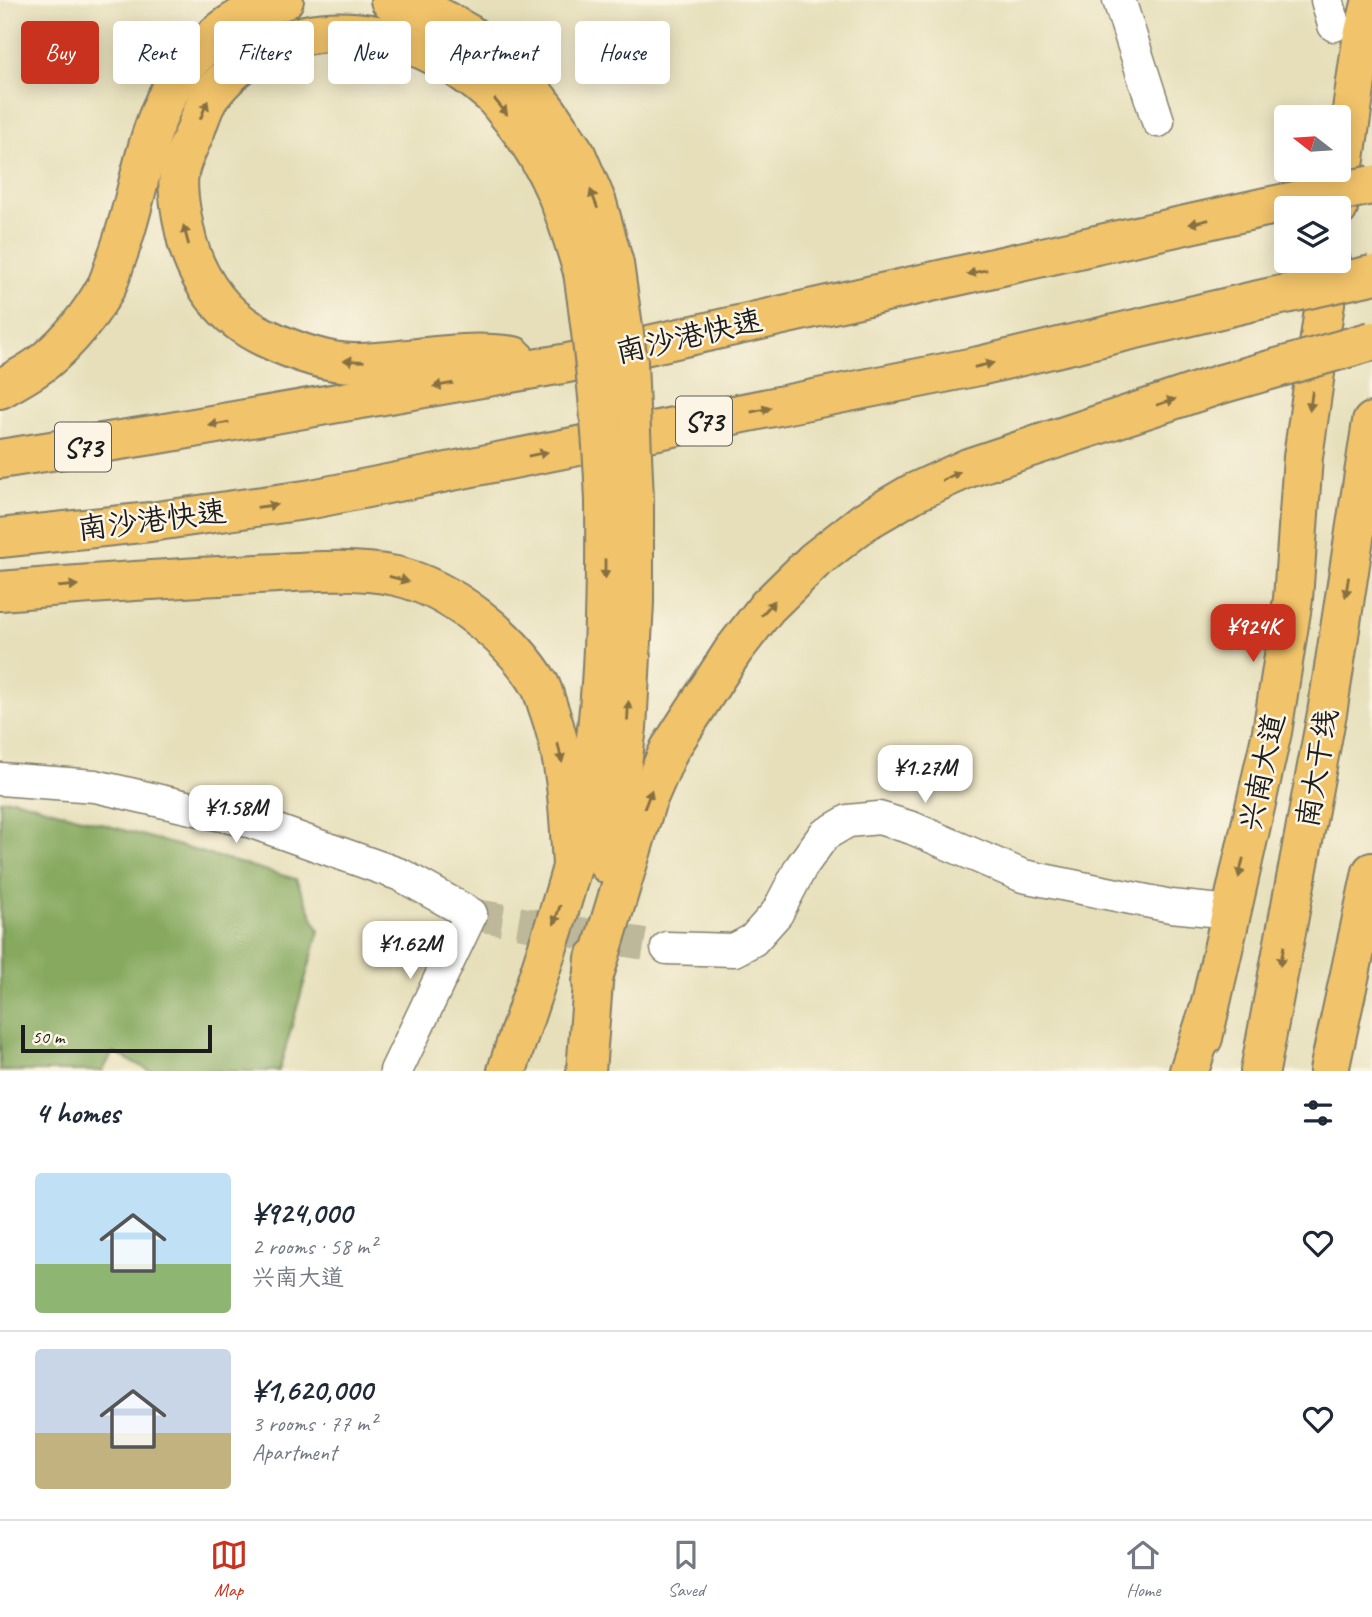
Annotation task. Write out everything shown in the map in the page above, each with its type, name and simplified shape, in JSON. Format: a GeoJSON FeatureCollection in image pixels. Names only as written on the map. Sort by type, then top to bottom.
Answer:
{"type":"FeatureCollection","features":[{"type":"Feature","properties":{"kind":"main road"},"geometry":{"type":"LineString","coordinates":[[0,389],[45,362],[77,329],[106,286],[127,230],[155,121],[171,85],[193,55],[224,27],[261,6],[284,0]]}},
{"type":"Feature","properties":{"kind":"main road"},"geometry":{"type":"LineString","coordinates":[[390,0],[428,11],[470,34],[515,69],[548,111],[576,154],[597,203],[599,268],[596,364],[634,603],[627,728],[592,982],[586,1071]]}},
{"type":"Feature","properties":{"kind":"main road"},"geometry":{"type":"LineString","coordinates":[[1340,196],[1362,40],[1371,0]]}},
{"type":"Feature","properties":{"kind":"main road"},"geometry":{"type":"LineString","coordinates":[[568,363],[508,355],[441,354],[353,363],[311,356],[263,337],[234,320],[193,264],[182,221],[178,173],[209,97],[248,58],[290,38],[332,30],[372,33],[412,45],[447,62],[492,96],[528,138],[551,177],[568,222],[599,268]]}},
{"type":"Feature","properties":{"kind":"main road","name":"南沙港快速"},"geometry":{"type":"LineString","coordinates":[[0,459],[568,363],[1372,184]]}},
{"type":"Feature","properties":{"kind":"main road","name":"兴南大道"},"geometry":{"type":"LineString","coordinates":[[1195,1071],[1272,732],[1291,612],[1303,457],[1329,273]]}},
{"type":"Feature","properties":{"kind":"main road","name":"南沙港快速"},"geometry":{"type":"LineString","coordinates":[[0,538],[150,522],[366,489],[979,366],[1372,275]]}},
{"type":"Feature","properties":{"kind":"main road"},"geometry":{"type":"LineString","coordinates":[[592,982],[646,803],[669,750],[733,651],[768,607],[814,561],[865,521],[913,493],[968,468],[1221,384],[1372,341]]}},
{"type":"Feature","properties":{"kind":"main road","name":"南大干线"},"geometry":{"type":"LineString","coordinates":[[1260,1071],[1327,713],[1372,422]]}},
{"type":"Feature","properties":{"kind":"main road"},"geometry":{"type":"LineString","coordinates":[[507,1071],[572,866],[590,776],[599,703],[605,575],[619,500]]}},
{"type":"Feature","properties":{"kind":"main road"},"geometry":{"type":"LineString","coordinates":[[0,591],[162,578],[331,571],[396,576],[440,593],[480,618],[518,655],[541,687],[554,723],[567,780],[572,866]]}},
{"type":"Feature","properties":{"kind":"main road"},"geometry":{"type":"LineString","coordinates":[[1329,1071],[1372,872]]}},
{"type":"Feature","properties":{"kind":"main road"},"geometry":{"type":"LineString","coordinates":[[1189,1071],[1210,1007]]}},
{"type":"Feature","properties":{"kind":"street"},"geometry":{"type":"LineString","coordinates":[[1119,0],[1157,121]]}},
{"type":"Feature","properties":{"kind":"street"},"geometry":{"type":"LineString","coordinates":[[0,779],[95,786],[252,822],[401,874],[471,914],[396,1071]]}},
{"type":"Feature","properties":{"kind":"street"},"geometry":{"type":"LineString","coordinates":[[667,948],[734,950],[753,940],[777,913],[801,867],[824,835],[848,821],[879,818],[912,828],[1023,876],[1171,906],[1231,912]]}},
{"type":"Feature","properties":{"kind":"green space"},"geometry":{"type":"Polygon","coordinates":[[[14,799],[296,879],[319,931],[279,1071],[150,1071],[113,1052],[103,1071],[0,1071],[0,800],[14,799]]]}},
{"type":"Feature","properties":{"kind":"tunnel"},"geometry":{"type":"LineString","coordinates":[[471,914],[667,948]]}}]}
